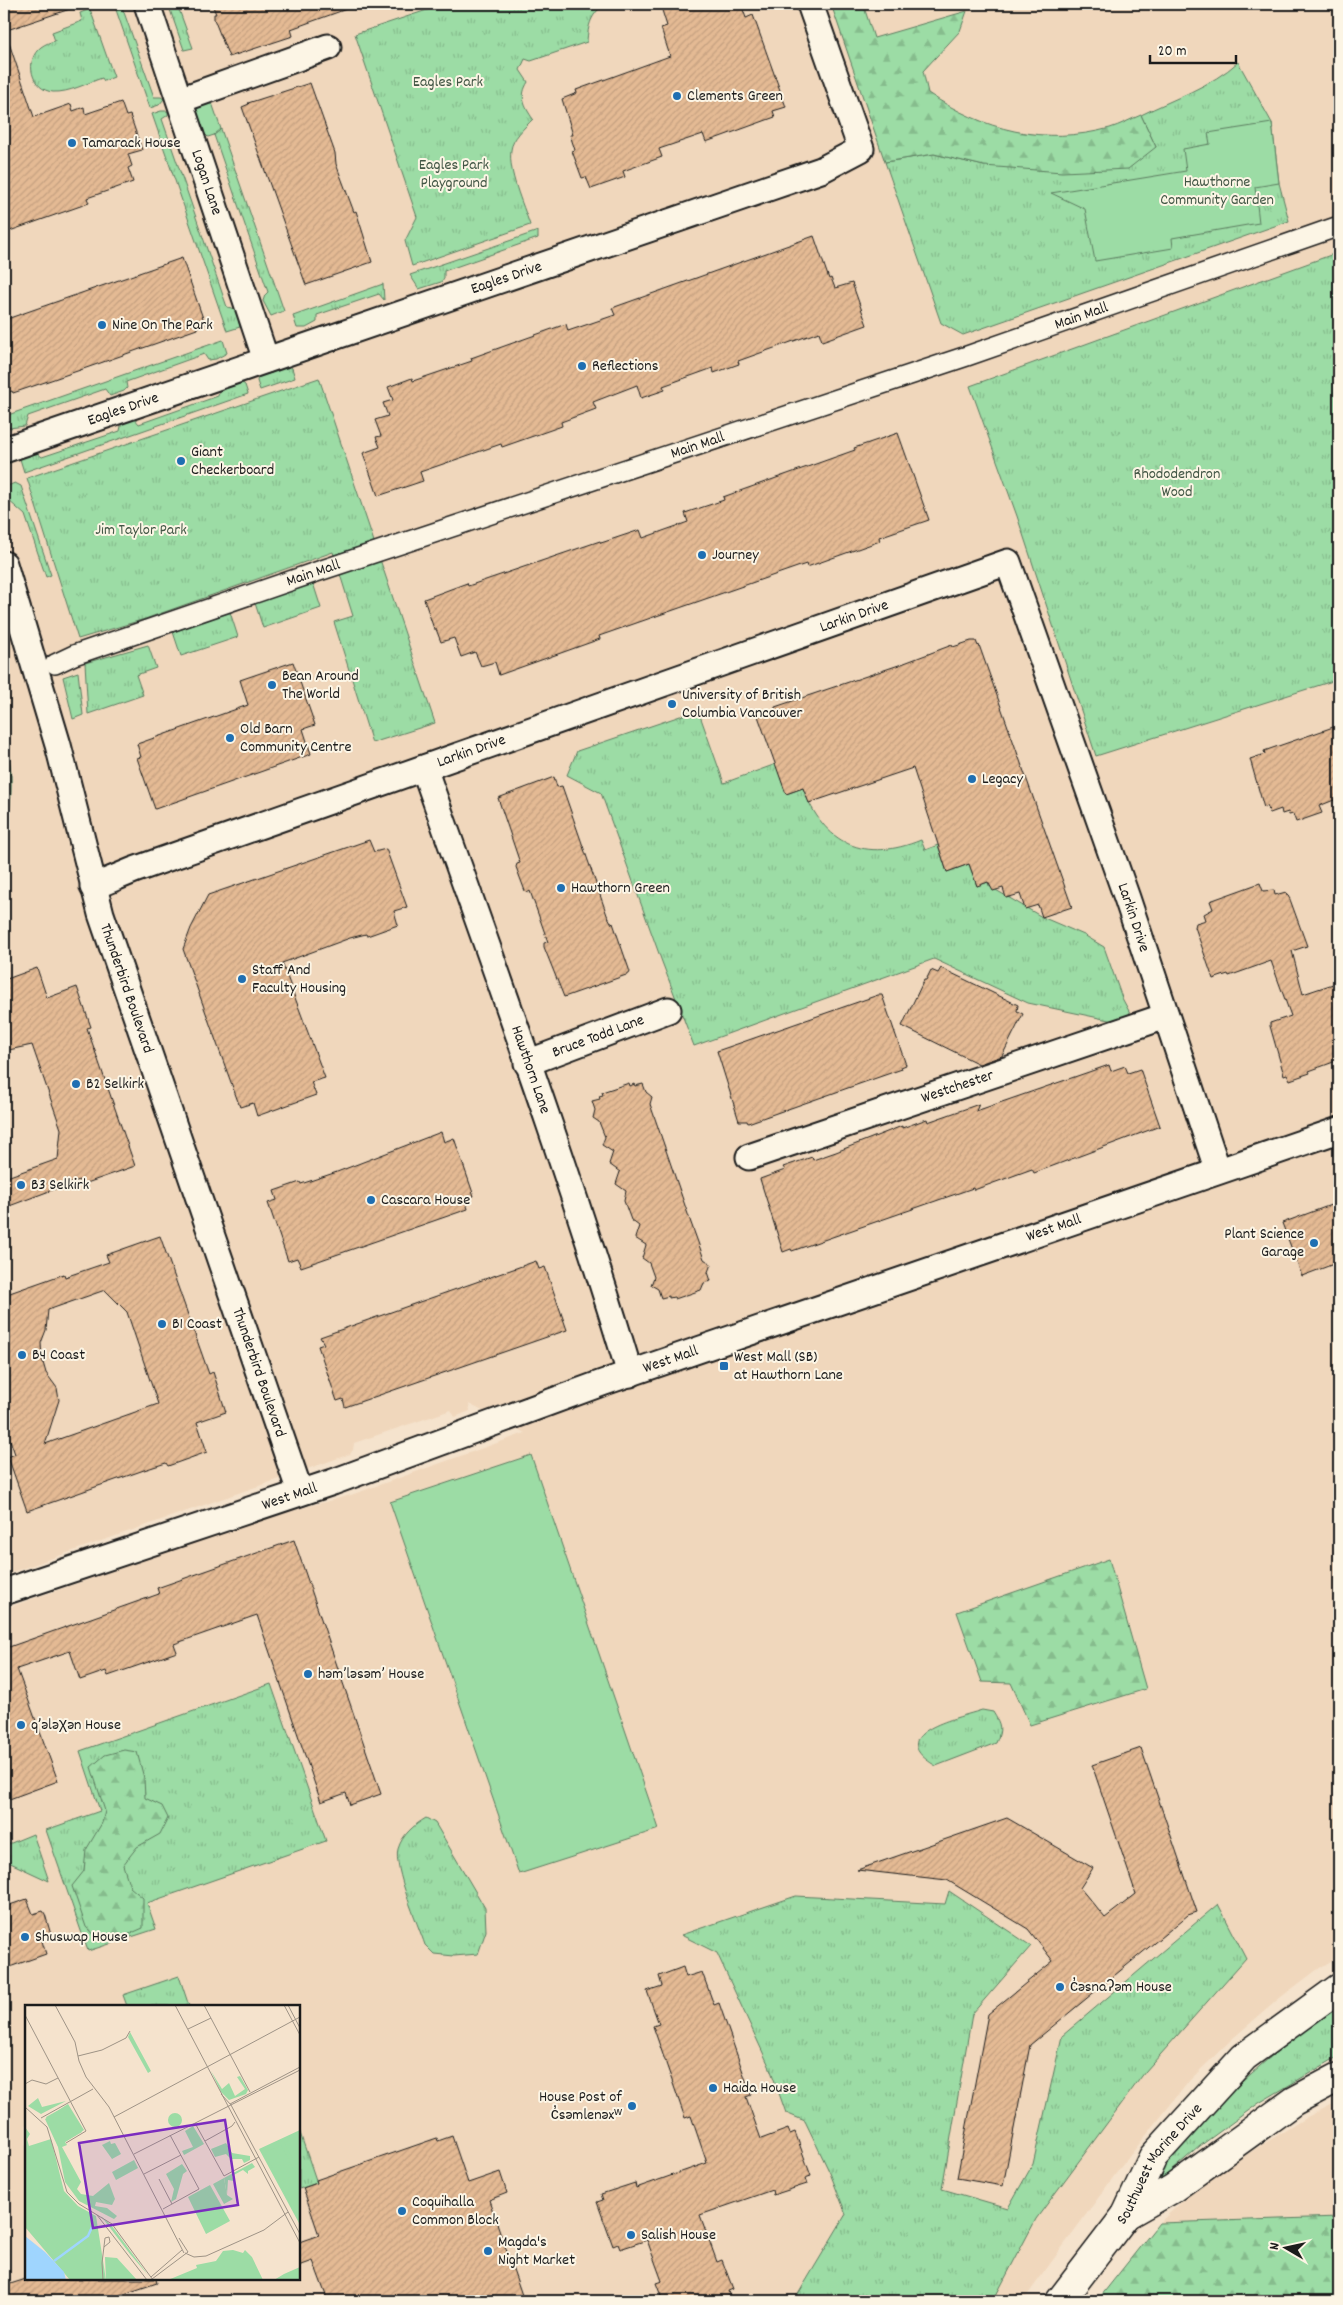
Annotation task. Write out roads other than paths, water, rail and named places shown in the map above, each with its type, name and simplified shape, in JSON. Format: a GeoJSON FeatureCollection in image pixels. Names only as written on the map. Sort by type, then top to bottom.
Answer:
{"type":"FeatureCollection","features":[{"type":"Feature","properties":{"kind":"street","name":"Logan Lane"},"geometry":{"type":"LineString","coordinates":[[147,4],[266,360]]}},
{"type":"Feature","properties":{"kind":"street","name":"Eagles Drive"},"geometry":{"type":"LineString","coordinates":[[4,450],[821,170],[860,148],[810,4]]}},
{"type":"Feature","properties":{"kind":"street"},"geometry":{"type":"LineString","coordinates":[[180,100],[328,47]]}},
{"type":"Feature","properties":{"kind":"street","name":"Main Mall"},"geometry":{"type":"LineString","coordinates":[[55,664],[74,655],[272,587],[967,356],[1339,226]]}},
{"type":"Feature","properties":{"kind":"street","name":"Larkin Drive"},"geometry":{"type":"LineString","coordinates":[[94,887],[134,870],[1008,562],[1085,776],[1218,1171]]}},
{"type":"Feature","properties":{"kind":"street","name":"Thunderbird Boulevard"},"geometry":{"type":"LineString","coordinates":[[4,564],[58,745],[94,887],[300,1492]]}},
{"type":"Feature","properties":{"kind":"street","name":"Hawthorn Lane"},"geometry":{"type":"LineString","coordinates":[[424,768],[527,1063],[615,1323],[630,1374]]}},
{"type":"Feature","properties":{"kind":"street","name":"Bruce Todd Lane"},"geometry":{"type":"LineString","coordinates":[[527,1063],[668,1010]]}},
{"type":"Feature","properties":{"kind":"street","name":"Westchester"},"geometry":{"type":"LineString","coordinates":[[749,1157],[1166,1016]]}},
{"type":"Feature","properties":{"kind":"street","name":"West Mall"},"geometry":{"type":"LineString","coordinates":[[4,1592],[300,1492],[630,1374],[1339,1130]]}},
{"type":"Feature","properties":{"kind":"street","name":"Southwest Marine Drive"},"geometry":{"type":"LineString","coordinates":[[1126,2215],[1152,2157],[1244,2057],[1339,1988]]}},
{"type":"Feature","properties":{"kind":"street","name":"Southwest Marine Drive"},"geometry":{"type":"LineString","coordinates":[[1126,2215],[1172,2188],[1294,2100],[1339,2077]]}},
{"type":"Feature","properties":{"kind":"street"},"geometry":{"type":"LineString","coordinates":[[1060,2301],[1126,2215]]}},
{"type":"Feature","properties":{"kind":"place","name":"Clements Green"},"geometry":{"type":"Point","coordinates":[677,96]}},
{"type":"Feature","properties":{"kind":"place","name":"Tamarack House"},"geometry":{"type":"Point","coordinates":[72,143]}},
{"type":"Feature","properties":{"kind":"place","name":"Nine On The Park"},"geometry":{"type":"Point","coordinates":[102,325]}},
{"type":"Feature","properties":{"kind":"place","name":"Reflections"},"geometry":{"type":"Point","coordinates":[582,366]}},
{"type":"Feature","properties":{"kind":"place","name":"Giant Checkerboard"},"geometry":{"type":"Point","coordinates":[181,461]}},
{"type":"Feature","properties":{"kind":"place","name":"Journey"},"geometry":{"type":"Point","coordinates":[702,555]}},
{"type":"Feature","properties":{"kind":"place","name":"Bean Around The World"},"geometry":{"type":"Point","coordinates":[272,685]}},
{"type":"Feature","properties":{"kind":"place","name":"University of British Columbia Vancouver"},"geometry":{"type":"Point","coordinates":[672,704]}},
{"type":"Feature","properties":{"kind":"place","name":"Old Barn Community Centre"},"geometry":{"type":"Point","coordinates":[230,738]}},
{"type":"Feature","properties":{"kind":"place","name":"Legacy"},"geometry":{"type":"Point","coordinates":[972,779]}},
{"type":"Feature","properties":{"kind":"place","name":"Hawthorn Green"},"geometry":{"type":"Point","coordinates":[561,888]}},
{"type":"Feature","properties":{"kind":"place","name":"Staff And Faculty Housing"},"geometry":{"type":"Point","coordinates":[242,979]}},
{"type":"Feature","properties":{"kind":"place","name":"B2 Selkirk"},"geometry":{"type":"Point","coordinates":[76,1084]}},
{"type":"Feature","properties":{"kind":"place","name":"B3 Selkirk"},"geometry":{"type":"Point","coordinates":[21,1185]}},
{"type":"Feature","properties":{"kind":"place","name":"Cascara House"},"geometry":{"type":"Point","coordinates":[371,1200]}},
{"type":"Feature","properties":{"kind":"place","name":"Plant Science Garage"},"geometry":{"type":"Point","coordinates":[1314,1243]}},
{"type":"Feature","properties":{"kind":"place","name":"B1 Coast"},"geometry":{"type":"Point","coordinates":[162,1324]}},
{"type":"Feature","properties":{"kind":"place","name":"B4 Coast"},"geometry":{"type":"Point","coordinates":[22,1355]}},
{"type":"Feature","properties":{"kind":"place","name":"West Mall (SB) at Hawthorn Lane"},"geometry":{"type":"Point","coordinates":[724,1366]}},
{"type":"Feature","properties":{"kind":"place","name":"həm’ləsəm’ House"},"geometry":{"type":"Point","coordinates":[308,1674]}},
{"type":"Feature","properties":{"kind":"place","name":"q’ələχən House"},"geometry":{"type":"Point","coordinates":[21,1725]}},
{"type":"Feature","properties":{"kind":"place","name":"Shuswap House"},"geometry":{"type":"Point","coordinates":[25,1937]}},
{"type":"Feature","properties":{"kind":"place","name":"c̓əsnaʔəm House"},"geometry":{"type":"Point","coordinates":[1060,1987]}},
{"type":"Feature","properties":{"kind":"place","name":"Haida House"},"geometry":{"type":"Point","coordinates":[713,2088]}},
{"type":"Feature","properties":{"kind":"place","name":"House Post of c̓səmlenəxʷ"},"geometry":{"type":"Point","coordinates":[632,2106]}},
{"type":"Feature","properties":{"kind":"place","name":"Coquihalla Common Block"},"geometry":{"type":"Point","coordinates":[402,2211]}},
{"type":"Feature","properties":{"kind":"place","name":"Salish House"},"geometry":{"type":"Point","coordinates":[631,2235]}},
{"type":"Feature","properties":{"kind":"place","name":"Magda's Night Market"},"geometry":{"type":"Point","coordinates":[488,2251]}},
{"type":"Feature","properties":{"kind":"park label","name":"Eagles Park"},"geometry":{"type":"Point","coordinates":[448,82]}},
{"type":"Feature","properties":{"kind":"park label","name":"Eagles Park Playground"},"geometry":{"type":"Point","coordinates":[454,174]}},
{"type":"Feature","properties":{"kind":"park label","name":"Hawthorne Community Garden"},"geometry":{"type":"Point","coordinates":[1217,191]}},
{"type":"Feature","properties":{"kind":"park label","name":"Rhododendron Wood"},"geometry":{"type":"Point","coordinates":[1177,483]}},
{"type":"Feature","properties":{"kind":"park label","name":"Jim Taylor Park"},"geometry":{"type":"Point","coordinates":[141,530]}}]}
